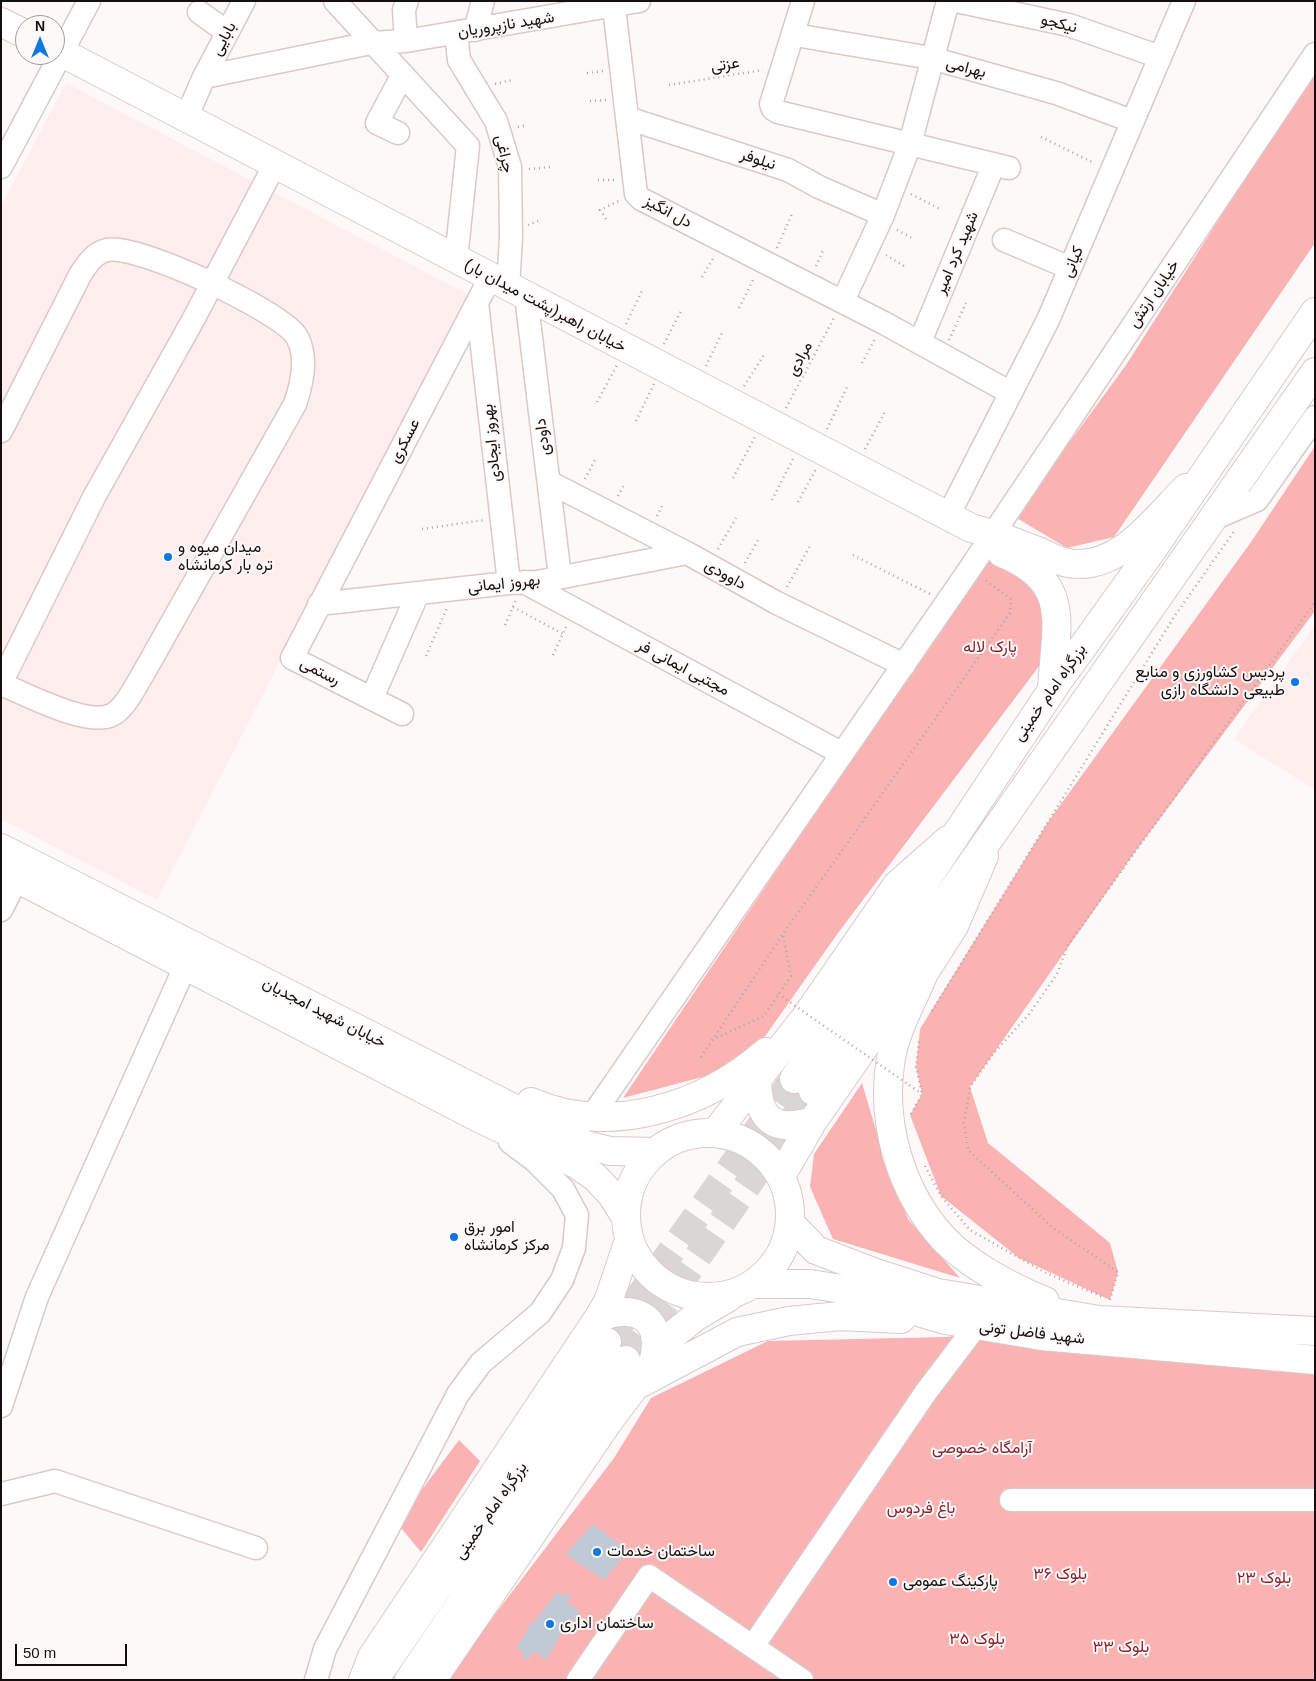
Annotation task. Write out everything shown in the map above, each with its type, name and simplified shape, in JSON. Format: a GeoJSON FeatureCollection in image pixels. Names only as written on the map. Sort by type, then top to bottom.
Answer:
{"type":"FeatureCollection","features":[{"type":"Feature","properties":{"kind":"main road"},"geometry":{"type":"LineString","coordinates":[[1,22],[15,29]]}},
{"type":"Feature","properties":{"kind":"main road","name":"خیابان راهبر(پشت میدان بار)"},"geometry":{"type":"LineString","coordinates":[[65,54],[974,531]]}},
{"type":"Feature","properties":{"kind":"main road","name":"بزرگراه امام خمینی"},"geometry":{"type":"LineString","coordinates":[[1315,312],[1150,553],[1052,689],[954,834],[804,1085],[993,836],[1226,522],[1315,372]]}},
{"type":"Feature","properties":{"kind":"main road"},"geometry":{"type":"LineString","coordinates":[[974,531],[1068,563],[1092,563],[1110,558],[1135,539],[1210,464]]}},
{"type":"Feature","properties":{"kind":"main road"},"geometry":{"type":"LineString","coordinates":[[974,531],[1013,558],[1033,569],[1054,602],[1058,620],[1052,689]]}},
{"type":"Feature","properties":{"kind":"main road"},"geometry":{"type":"LineString","coordinates":[[715,1133],[805,1018],[897,885],[954,834]]}},
{"type":"Feature","properties":{"kind":"main road"},"geometry":{"type":"LineString","coordinates":[[993,836],[954,926],[924,974],[891,1057],[887,1096],[896,1158],[919,1206],[944,1239],[992,1276],[1043,1300],[1099,1320]]}},
{"type":"Feature","properties":{"kind":"main road","name":"خیابان شهید امجدیان"},"geometry":{"type":"LineString","coordinates":[[1,848],[15,870],[190,956],[472,1088],[586,1145],[610,1151],[655,1152]]}},
{"type":"Feature","properties":{"kind":"main road","name":"خیابان شهید امجدیان"},"geometry":{"type":"LineString","coordinates":[[190,956],[477,1117],[576,1164],[612,1195],[627,1228]]}},
{"type":"Feature","properties":{"kind":"main road"},"geometry":{"type":"LineString","coordinates":[[781,1176],[813,1121],[886,1014],[924,974]]}},
{"type":"Feature","properties":{"kind":"main road"},"geometry":{"type":"LineString","coordinates":[[472,1088],[514,1095],[553,1112],[592,1116],[629,1115],[666,1108],[703,1094],[745,1070],[805,1018]]}},
{"type":"Feature","properties":{"kind":"main road"},"geometry":{"type":"LineString","coordinates":[[757,1080],[759,1107],[764,1115],[778,1125],[795,1127],[813,1121]]}},
{"type":"Feature","properties":{"kind":"main road"},"geometry":{"type":"LineString","coordinates":[[432,1680],[633,1388],[674,1334],[695,1317],[743,1289],[772,1268],[785,1247],[790,1223],[789,1199],[781,1176],[764,1155],[742,1140],[715,1133],[694,1134],[673,1140],[655,1152],[638,1170],[628,1192],[627,1228],[611,1293],[611,1340]]}},
{"type":"Feature","properties":{"kind":"main road","name":"شهید فاضل تونی"},"geometry":{"type":"LineString","coordinates":[[790,1223],[816,1250],[873,1272],[938,1293],[1099,1320],[1315,1331]]}},
{"type":"Feature","properties":{"kind":"main road"},"geometry":{"type":"LineString","coordinates":[[627,1228],[640,1263],[658,1282],[673,1290],[681,1294],[706,1298],[743,1289]]}},
{"type":"Feature","properties":{"kind":"main road"},"geometry":{"type":"LineString","coordinates":[[827,1287],[822,1277],[822,1269],[824,1264],[835,1257]]}},
{"type":"Feature","properties":{"kind":"main road","name":"شهید فاضل تونی"},"geometry":{"type":"LineString","coordinates":[[743,1289],[784,1282],[827,1287],[946,1320],[1042,1336],[1315,1360]]}},
{"type":"Feature","properties":{"kind":"main road"},"geometry":{"type":"LineString","coordinates":[[363,1680],[372,1657],[611,1340],[624,1311],[647,1318],[655,1330],[656,1349],[654,1360]]}},
{"type":"Feature","properties":{"kind":"main road"},"geometry":{"type":"LineString","coordinates":[[633,1388],[737,1332],[789,1321],[840,1316],[946,1320]]}},
{"type":"Feature","properties":{"kind":"main road","name":"بزرگراه امام خمینی"},"geometry":{"type":"LineString","coordinates":[[374,1680],[611,1340]]}},
{"type":"Feature","properties":{"kind":"main road","name":"بزرگراه امام خمینی"},"geometry":{"type":"LineString","coordinates":[[409,1680],[611,1340]]}},
{"type":"Feature","properties":{"kind":"street"},"geometry":{"type":"LineString","coordinates":[[65,40],[89,1]]}},
{"type":"Feature","properties":{"kind":"street","name":"بابایی"},"geometry":{"type":"LineString","coordinates":[[204,77],[244,1]]}},
{"type":"Feature","properties":{"kind":"street"},"geometry":{"type":"LineString","coordinates":[[335,1],[371,43],[468,146],[456,259]]}},
{"type":"Feature","properties":{"kind":"street"},"geometry":{"type":"LineString","coordinates":[[466,31],[483,1]]}},
{"type":"Feature","properties":{"kind":"street","name":"شهید نازپروریان"},"geometry":{"type":"LineString","coordinates":[[204,77],[371,43],[406,41],[466,31],[539,10],[639,1]]}},
{"type":"Feature","properties":{"kind":"street"},"geometry":{"type":"LineString","coordinates":[[803,1],[772,104],[773,109],[778,112],[910,144]]}},
{"type":"Feature","properties":{"kind":"street"},"geometry":{"type":"LineString","coordinates":[[843,301],[883,215],[910,144],[931,58],[948,1]]}},
{"type":"Feature","properties":{"kind":"street","name":"نیکجو"},"geometry":{"type":"LineString","coordinates":[[956,1],[1069,25],[1160,57]]}},
{"type":"Feature","properties":{"kind":"street","name":"کیانی"},"geometry":{"type":"LineString","coordinates":[[974,531],[1011,393],[1048,320],[1184,1]]}},
{"type":"Feature","properties":{"kind":"street"},"geometry":{"type":"LineString","coordinates":[[402,4],[406,41]]}},
{"type":"Feature","properties":{"kind":"street","name":"دل انگیز"},"geometry":{"type":"LineString","coordinates":[[609,5],[627,118],[636,194],[642,199],[843,301],[1011,393]]}},
{"type":"Feature","properties":{"kind":"street"},"geometry":{"type":"LineString","coordinates":[[199,12],[228,32]]}},
{"type":"Feature","properties":{"kind":"street","name":"چراغی"},"geometry":{"type":"LineString","coordinates":[[466,31],[459,60],[496,121],[510,167],[511,237],[508,287]]}},
{"type":"Feature","properties":{"kind":"street","name":"بهرامی"},"geometry":{"type":"LineString","coordinates":[[794,35],[931,58],[1056,92],[1132,121]]}},
{"type":"Feature","properties":{"kind":"street","name":"خیابان ارتش"},"geometry":{"type":"LineString","coordinates":[[974,531],[1315,54]]}},
{"type":"Feature","properties":{"kind":"street"},"geometry":{"type":"LineString","coordinates":[[1,167],[51,65]]}},
{"type":"Feature","properties":{"kind":"street"},"geometry":{"type":"LineString","coordinates":[[398,133],[377,123],[402,76]]}},
{"type":"Feature","properties":{"kind":"street"},"geometry":{"type":"LineString","coordinates":[[186,118],[204,77]]}},
{"type":"Feature","properties":{"kind":"street","name":"نیلوفر"},"geometry":{"type":"LineString","coordinates":[[627,118],[788,170],[819,187],[883,215]]}},
{"type":"Feature","properties":{"kind":"street","name":"شهید کرد امیر"},"geometry":{"type":"LineString","coordinates":[[910,144],[1002,166],[920,342]]}},
{"type":"Feature","properties":{"kind":"street"},"geometry":{"type":"LineString","coordinates":[[2,430],[90,260],[107,250],[127,250],[162,261],[212,284],[287,325],[297,338],[303,370],[295,404],[142,674],[117,711],[110,716],[97,718],[68,711],[1,683],[94,497],[212,284],[275,164]]}},
{"type":"Feature","properties":{"kind":"street"},"geometry":{"type":"LineString","coordinates":[[1004,240],[1070,268]]}},
{"type":"Feature","properties":{"kind":"street","name":"عسکری"},"geometry":{"type":"LineString","coordinates":[[319,604],[476,303],[508,287]]}},
{"type":"Feature","properties":{"kind":"street","name":"داودی"},"geometry":{"type":"LineString","coordinates":[[508,287],[549,482],[560,577]]}},
{"type":"Feature","properties":{"kind":"street","name":"بهروز ایجادی"},"geometry":{"type":"LineString","coordinates":[[476,303],[500,518],[516,583]]}},
{"type":"Feature","properties":{"kind":"street"},"geometry":{"type":"LineString","coordinates":[[1226,522],[1257,500],[1315,417]]}},
{"type":"Feature","properties":{"kind":"street","name":"داوودی"},"geometry":{"type":"LineString","coordinates":[[549,482],[687,553],[777,604],[904,665]]}},
{"type":"Feature","properties":{"kind":"street"},"geometry":{"type":"LineString","coordinates":[[592,1116],[969,570],[974,531]]}},
{"type":"Feature","properties":{"kind":"street","name":"بهروز ایمانی"},"geometry":{"type":"LineString","coordinates":[[319,604],[560,577],[687,553]]}},
{"type":"Feature","properties":{"kind":"street","name":"مجتبی ایمانی فر"},"geometry":{"type":"LineString","coordinates":[[516,583],[574,609],[841,753]]}},
{"type":"Feature","properties":{"kind":"street"},"geometry":{"type":"LineString","coordinates":[[372,698],[418,593]]}},
{"type":"Feature","properties":{"kind":"street","name":"رستمی"},"geometry":{"type":"LineString","coordinates":[[319,604],[292,658],[402,714]]}},
{"type":"Feature","properties":{"kind":"street"},"geometry":{"type":"LineString","coordinates":[[1,910],[15,870]]}},
{"type":"Feature","properties":{"kind":"street"},"geometry":{"type":"LineString","coordinates":[[1,1406],[37,1297],[190,956]]}},
{"type":"Feature","properties":{"kind":"street"},"geometry":{"type":"LineString","coordinates":[[316,1680],[325,1649],[458,1394],[481,1363],[540,1314],[562,1280],[574,1248],[577,1215],[563,1189],[534,1160],[477,1117]]}},
{"type":"Feature","properties":{"kind":"street"},"geometry":{"type":"LineString","coordinates":[[753,1646],[926,1392],[976,1326]]}},
{"type":"Feature","properties":{"kind":"street"},"geometry":{"type":"LineString","coordinates":[[1,1494],[55,1481],[256,1548]]}},
{"type":"Feature","properties":{"kind":"street"},"geometry":{"type":"LineString","coordinates":[[1011,1500],[1315,1500]]}},
{"type":"Feature","properties":{"kind":"street"},"geometry":{"type":"LineString","coordinates":[[578,1680],[649,1576],[802,1680]]}},
{"type":"Feature","properties":{"kind":"path","name":"عزتی"},"geometry":{"type":"LineString","coordinates":[[669,85],[784,66]]}},
{"type":"Feature","properties":{"kind":"path"},"geometry":{"type":"LineString","coordinates":[[1041,137],[1111,171]]}},
{"type":"Feature","properties":{"kind":"path"},"geometry":{"type":"LineString","coordinates":[[894,186],[940,209]]}},
{"type":"Feature","properties":{"kind":"path"},"geometry":{"type":"LineString","coordinates":[[606,220],[600,210],[636,194]]}},
{"type":"Feature","properties":{"kind":"path"},"geometry":{"type":"LineString","coordinates":[[740,308],[792,214]]}},
{"type":"Feature","properties":{"kind":"path"},"geometry":{"type":"LineString","coordinates":[[702,277],[724,240]]}},
{"type":"Feature","properties":{"kind":"path"},"geometry":{"type":"LineString","coordinates":[[597,402],[622,346],[642,291]]}},
{"type":"Feature","properties":{"kind":"path","name":"مرادی"},"geometry":{"type":"LineString","coordinates":[[734,478],[770,423],[843,301]]}},
{"type":"Feature","properties":{"kind":"path"},"geometry":{"type":"LineString","coordinates":[[942,355],[966,303]]}},
{"type":"Feature","properties":{"kind":"path"},"geometry":{"type":"LineString","coordinates":[[636,421],[682,309]]}},
{"type":"Feature","properties":{"kind":"path"},"geometry":{"type":"LineString","coordinates":[[862,363],[884,323]]}},
{"type":"Feature","properties":{"kind":"path"},"geometry":{"type":"LineString","coordinates":[[696,385],[723,331]]}},
{"type":"Feature","properties":{"kind":"path"},"geometry":{"type":"LineString","coordinates":[[732,404],[764,355]]}},
{"type":"Feature","properties":{"kind":"path"},"geometry":{"type":"LineString","coordinates":[[798,502],[815,447],[847,387]]}},
{"type":"Feature","properties":{"kind":"path"},"geometry":{"type":"LineString","coordinates":[[855,468],[886,410]]}},
{"type":"Feature","properties":{"kind":"path"},"geometry":{"type":"LineString","coordinates":[[772,500],[815,447]]}},
{"type":"Feature","properties":{"kind":"path"},"geometry":{"type":"LineString","coordinates":[[576,496],[596,458]]}},
{"type":"Feature","properties":{"kind":"path"},"geometry":{"type":"LineString","coordinates":[[422,529],[500,518]]}},
{"type":"Feature","properties":{"kind":"path"},"geometry":{"type":"LineString","coordinates":[[709,565],[736,518]]}},
{"type":"Feature","properties":{"kind":"path"},"geometry":{"type":"LineString","coordinates":[[930,1014],[1174,617],[1226,522]]}},
{"type":"Feature","properties":{"kind":"path"},"geometry":{"type":"LineString","coordinates":[[735,580],[758,540]]}},
{"type":"Feature","properties":{"kind":"path"},"geometry":{"type":"LineString","coordinates":[[777,604],[810,544]]}},
{"type":"Feature","properties":{"kind":"path"},"geometry":{"type":"LineString","coordinates":[[853,555],[947,602]]}},
{"type":"Feature","properties":{"kind":"path"},"geometry":{"type":"LineString","coordinates":[[701,1057],[783,934],[1010,613],[1011,599],[969,570]]}},
{"type":"Feature","properties":{"kind":"path"},"geometry":{"type":"LineString","coordinates":[[505,625],[513,607],[516,583]]}},
{"type":"Feature","properties":{"kind":"path"},"geometry":{"type":"LineString","coordinates":[[426,656],[456,589]]}},
{"type":"Feature","properties":{"kind":"path"},"geometry":{"type":"LineString","coordinates":[[924,1164],[941,1196],[970,1230],[1046,1273],[1110,1300],[1118,1272],[1053,1228],[968,1150],[964,1123],[970,1087],[994,1053],[1030,1013],[1057,974],[1068,945],[1315,602]]}},
{"type":"Feature","properties":{"kind":"path"},"geometry":{"type":"LineString","coordinates":[[513,607],[562,634]]}},
{"type":"Feature","properties":{"kind":"path"},"geometry":{"type":"LineString","coordinates":[[553,655],[574,609]]}},
{"type":"Feature","properties":{"kind":"path"},"geometry":{"type":"LineString","coordinates":[[711,1041],[764,1016],[791,976],[783,934]]}},
{"type":"Feature","properties":{"kind":"path"},"geometry":{"type":"LineString","coordinates":[[778,994],[922,1094]]}},
{"type":"Feature","properties":{"kind":"path"},"geometry":{"type":"LineString","coordinates":[[910,1115],[922,1094],[916,1067],[919,1039]]}},
{"type":"Feature","properties":{"kind":"shaded area","name":"میدان میوه و تره بار کرمانشاه"},"geometry":{"type":"Polygon","coordinates":[[[66,83],[469,295],[157,900],[1,819],[1,206],[66,83]]]}},
{"type":"Feature","properties":{"kind":"shaded area","name":"پردیس کشاورزی و منابع طبیعی دانشگاه رازی"},"geometry":{"type":"Polygon","coordinates":[[[1315,625],[1315,790],[1234,739],[1315,625]]]}},
{"type":"Feature","properties":{"kind":"green space"},"geometry":{"type":"Polygon","coordinates":[[[1315,69],[1315,243],[1114,537],[1067,548],[1015,517],[1126,365],[1315,69]]]}},
{"type":"Feature","properties":{"kind":"green space"},"geometry":{"type":"Polygon","coordinates":[[[1315,446],[1315,611],[1135,852],[970,1087],[988,1143],[1110,1243],[1118,1272],[1110,1300],[1019,1258],[941,1196],[910,1115],[922,1094],[916,1067],[920,1029],[1048,822],[1251,542],[1315,446]]]}},
{"type":"Feature","properties":{"kind":"green space","name":"پارک لاله"},"geometry":{"type":"Polygon","coordinates":[[[989,561],[1028,576],[1050,613],[1040,665],[838,933],[744,1066],[623,1098],[820,806],[989,561]]]}},
{"type":"Feature","properties":{"kind":"green space"},"geometry":{"type":"Polygon","coordinates":[[[862,1083],[887,1167],[908,1219],[960,1278],[833,1239],[810,1187],[814,1154],[862,1083]]]}},
{"type":"Feature","properties":{"kind":"green space","name":"باغ فردوس"},"geometry":{"type":"Polygon","coordinates":[[[1000,1329],[1315,1367],[1315,1680],[445,1680],[614,1458],[651,1398],[768,1341],[947,1337],[1000,1329]]]}},
{"type":"Feature","properties":{"kind":"green space"},"geometry":{"type":"Polygon","coordinates":[[[459,1440],[480,1461],[421,1552],[397,1523],[459,1440]]]}},
{"type":"Feature","properties":{"kind":"building","name":"ساختمان خدمات"},"geometry":{"type":"Polygon","coordinates":[[[593,1524],[628,1551],[604,1580],[566,1554],[593,1524]]]}},
{"type":"Feature","properties":{"kind":"building","name":"ساختمان اداری"},"geometry":{"type":"Polygon","coordinates":[[[557,1592],[563,1596],[565,1592],[571,1596],[566,1602],[580,1611],[566,1631],[564,1629],[546,1660],[534,1651],[527,1660],[521,1656],[524,1652],[516,1648],[528,1630],[528,1626],[536,1620],[557,1592]]]}},
{"type":"Feature","properties":{"kind":"tunnel"},"geometry":{"type":"LineString","coordinates":[[607,1342],[794,1079]]}},
{"type":"Feature","properties":{"kind":"tunnel"},"geometry":{"type":"LineString","coordinates":[[626,1360],[813,1091]]}},
{"type":"Feature","properties":{"kind":"place","name":"میدان میوه و تره بار کرمانشاه"},"geometry":{"type":"Point","coordinates":[168,557]}},
{"type":"Feature","properties":{"kind":"place","name":"پردیس کشاورزی و منابع طبیعی دانشگاه رازی"},"geometry":{"type":"Point","coordinates":[1295,682]}},
{"type":"Feature","properties":{"kind":"place","name":"امور برق مرکز کرمانشاه"},"geometry":{"type":"Point","coordinates":[454,1237]}},
{"type":"Feature","properties":{"kind":"place","name":"ساختمان خدمات"},"geometry":{"type":"Point","coordinates":[597,1552]}},
{"type":"Feature","properties":{"kind":"place","name":"پارکینگ عمومی"},"geometry":{"type":"Point","coordinates":[893,1582]}},
{"type":"Feature","properties":{"kind":"place","name":"ساختمان اداری"},"geometry":{"type":"Point","coordinates":[550,1624]}},
{"type":"Feature","properties":{"kind":"park label","name":"آرامگاه خصوصی"},"geometry":{"type":"Point","coordinates":[982,1449]}},
{"type":"Feature","properties":{"kind":"park label","name":"بلوک ۳۶"},"geometry":{"type":"Point","coordinates":[1060,1575]}},
{"type":"Feature","properties":{"kind":"park label","name":"بلوک ۲۳"},"geometry":{"type":"Point","coordinates":[1264,1579]}},
{"type":"Feature","properties":{"kind":"park label","name":"بلوک ۳۵"},"geometry":{"type":"Point","coordinates":[977,1640]}},
{"type":"Feature","properties":{"kind":"park label","name":"بلوک ۳۳"},"geometry":{"type":"Point","coordinates":[1121,1648]}}]}
